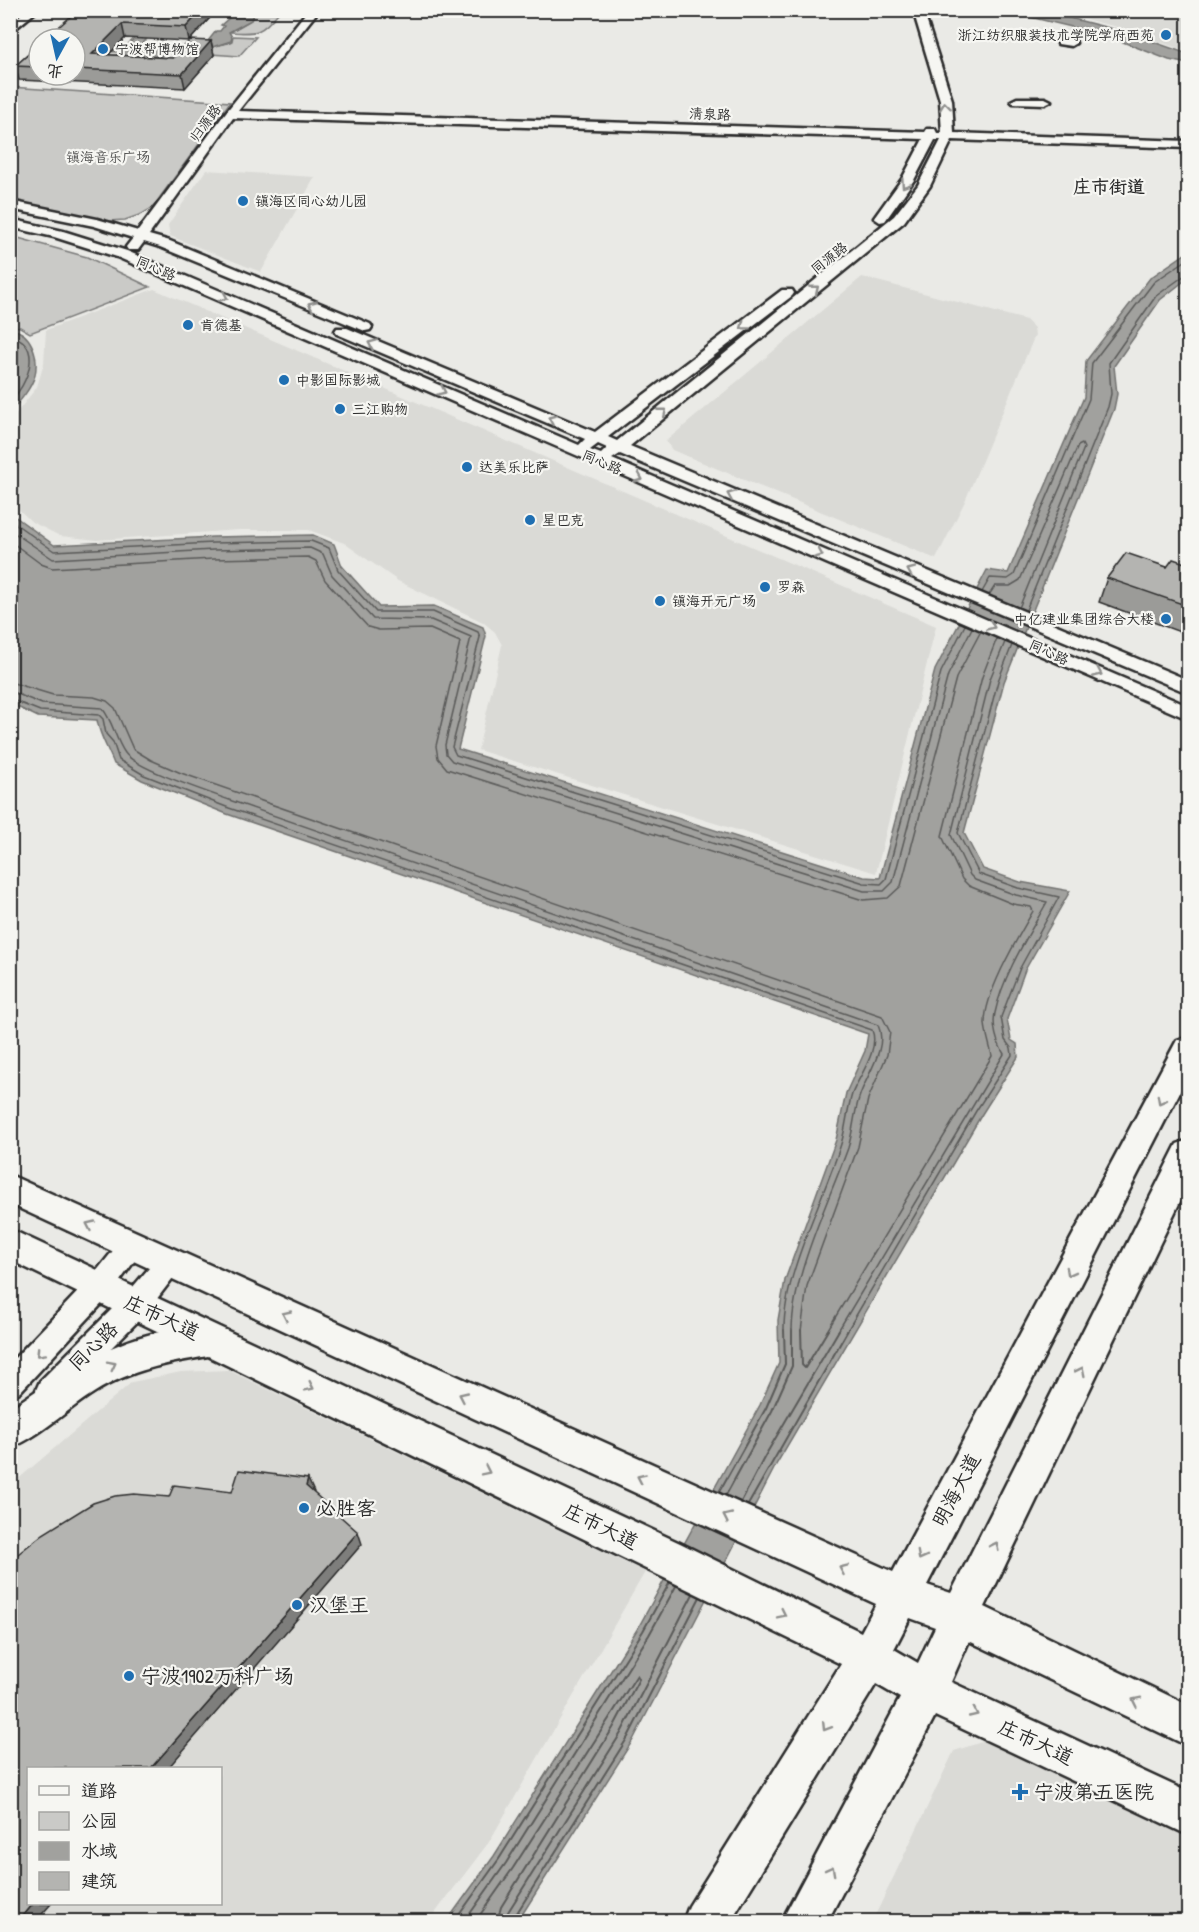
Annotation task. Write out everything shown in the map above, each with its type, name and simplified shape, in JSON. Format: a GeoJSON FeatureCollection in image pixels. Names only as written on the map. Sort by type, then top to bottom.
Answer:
{"type":"FeatureCollection","features":[{"type":"Feature","properties":{"kind":"main road","name":"明海大道"},"geometry":{"type":"LineString","coordinates":[[705,1922],[869,1657],[1188,1048]]}},
{"type":"Feature","properties":{"kind":"main road"},"geometry":{"type":"LineString","coordinates":[[803,1922],[926,1691],[960,1616],[1188,1153]]}},
{"type":"Feature","properties":{"kind":"main road"},"geometry":{"type":"LineString","coordinates":[[10,1189],[760,1533],[900,1595],[960,1616],[1188,1726]]}},
{"type":"Feature","properties":{"kind":"main road","name":"庄市大道"},"geometry":{"type":"LineString","coordinates":[[10,1244],[666,1557],[869,1657],[926,1691],[1188,1814]]}},
{"type":"Feature","properties":{"kind":"main road"},"geometry":{"type":"LineString","coordinates":[[10,1431],[80,1381],[127,1358],[167,1346],[210,1339]]}},
{"type":"Feature","properties":{"kind":"street"},"geometry":{"type":"LineString","coordinates":[[10,30],[33,10]]}},
{"type":"Feature","properties":{"kind":"street","name":"归源路"},"geometry":{"type":"LineString","coordinates":[[133,245],[230,114],[314,10]]}},
{"type":"Feature","properties":{"kind":"street","name":"同源路"},"geometry":{"type":"LineString","coordinates":[[574,450],[842,252],[874,223],[908,180],[931,136],[933,100],[906,10]]}},
{"type":"Feature","properties":{"kind":"street","name":"同源路"},"geometry":{"type":"LineString","coordinates":[[601,462],[898,219],[924,186],[948,136],[946,100],[918,10]]}},
{"type":"Feature","properties":{"kind":"street"},"geometry":{"type":"LineString","coordinates":[[1017,100],[1045,101]]}},
{"type":"Feature","properties":{"kind":"street","name":"清泉路"},"geometry":{"type":"LineString","coordinates":[[230,114],[1188,144]]}},
{"type":"Feature","properties":{"kind":"street"},"geometry":{"type":"LineString","coordinates":[[10,205],[97,223],[133,245]]}},
{"type":"Feature","properties":{"kind":"street","name":"同心路"},"geometry":{"type":"LineString","coordinates":[[10,213],[49,221],[133,245],[1188,687]]}},
{"type":"Feature","properties":{"kind":"street","name":"同心路"},"geometry":{"type":"LineString","coordinates":[[10,223],[58,234],[133,245],[601,462],[1025,641],[1188,713]]}},
{"type":"Feature","properties":{"kind":"street"},"geometry":{"type":"LineString","coordinates":[[10,232],[72,247],[111,261],[530,444],[548,449],[574,450]]}},
{"type":"Feature","properties":{"kind":"street","name":"同心路"},"geometry":{"type":"LineString","coordinates":[[10,1383],[100,1287],[133,1245]]}},
{"type":"Feature","properties":{"kind":"street","name":"同心路"},"geometry":{"type":"LineString","coordinates":[[10,1425],[53,1387],[136,1304],[170,1262]]}},
{"type":"Feature","properties":{"kind":"shaded area","name":"浙江纺织服装技术学院学府西苑"},"geometry":{"type":"Polygon","coordinates":[[[1053,11],[1188,11],[1188,52],[1121,28],[1053,11]]]}},
{"type":"Feature","properties":{"kind":"shaded area","name":"镇海区同心幼儿园"},"geometry":{"type":"Polygon","coordinates":[[[206,170],[315,177],[261,272],[170,236],[168,225],[206,170]]]}},
{"type":"Feature","properties":{"kind":"shaded area"},"geometry":{"type":"Polygon","coordinates":[[[862,277],[1026,320],[1034,328],[1035,335],[965,501],[936,559],[672,450],[666,441],[862,277]]]}},
{"type":"Feature","properties":{"kind":"shaded area","name":"镇海开元广场"},"geometry":{"type":"Polygon","coordinates":[[[154,289],[936,626],[876,873],[478,750],[502,645],[495,632],[483,622],[398,581],[344,543],[309,530],[239,530],[97,540],[60,536],[32,522],[11,502],[11,420],[37,387],[44,363],[46,330],[154,289]]]}},
{"type":"Feature","properties":{"kind":"shaded area"},"geometry":{"type":"Polygon","coordinates":[[[228,1370],[645,1572],[489,1842],[429,1921],[11,1921],[10,1486],[132,1382],[181,1372],[228,1370]]]}},
{"type":"Feature","properties":{"kind":"shaded area","name":"宁波第五医院"},"geometry":{"type":"Polygon","coordinates":[[[985,1741],[1022,1752],[1188,1832],[1188,1921],[872,1922],[954,1751],[985,1741]]]}},
{"type":"Feature","properties":{"kind":"green space"},"geometry":{"type":"Polygon","coordinates":[[[251,11],[280,11],[259,30],[248,33],[230,32],[251,20],[254,14],[251,11]]]}},
{"type":"Feature","properties":{"kind":"green space"},"geometry":{"type":"Polygon","coordinates":[[[233,36],[256,37],[239,56],[196,53],[199,50],[228,43],[232,41],[233,36]]]}},
{"type":"Feature","properties":{"kind":"green space","name":"镇海音乐广场"},"geometry":{"type":"Polygon","coordinates":[[[10,87],[230,102],[152,208],[125,220],[108,221],[11,202],[10,87]]]}},
{"type":"Feature","properties":{"kind":"green space"},"geometry":{"type":"Polygon","coordinates":[[[11,236],[87,257],[150,287],[30,333],[20,327],[11,326],[11,236]]]}},
{"type":"Feature","properties":{"kind":"water"},"geometry":{"type":"Polygon","coordinates":[[[237,11],[250,11],[253,14],[251,20],[229,32],[232,37],[231,41],[209,48],[164,53],[160,57],[153,56],[145,64],[108,65],[120,52],[87,51],[87,45],[125,47],[135,38],[148,38],[142,44],[180,48],[204,46],[216,31],[220,31],[224,26],[221,25],[237,11]]]}},
{"type":"Feature","properties":{"kind":"water"},"geometry":{"type":"Polygon","coordinates":[[[1005,11],[1042,11],[1125,32],[1188,54],[1188,64],[1169,60],[1105,35],[1005,11]]]}},
{"type":"Feature","properties":{"kind":"water"},"geometry":{"type":"Polygon","coordinates":[[[1188,252],[1188,278],[1160,300],[1114,366],[1117,394],[1114,409],[1004,682],[964,833],[983,869],[1020,882],[1070,891],[1025,970],[1007,1019],[1011,1040],[1017,1044],[1018,1057],[982,1114],[777,1463],[633,1740],[518,1921],[447,1921],[494,1856],[638,1628],[760,1405],[779,1363],[778,1320],[785,1280],[836,1140],[846,1093],[865,1051],[868,1034],[227,814],[142,780],[114,764],[97,720],[38,717],[11,704],[10,513],[54,545],[213,537],[313,535],[334,544],[342,566],[379,607],[434,606],[483,627],[486,636],[458,749],[864,877],[880,878],[935,670],[987,570],[1008,573],[1084,397],[1086,361],[1150,278],[1188,252]]]}},
{"type":"Feature","properties":{"kind":"water"},"geometry":{"type":"Polygon","coordinates":[[[11,329],[24,335],[32,346],[36,367],[31,385],[11,411],[11,329]]]}},
{"type":"Feature","properties":{"kind":"building"},"geometry":{"type":"Polygon","coordinates":[[[78,10],[202,10],[186,27],[122,24],[92,54],[173,58],[190,40],[211,41],[182,74],[87,70],[87,27],[59,27],[78,10]]]}},
{"type":"Feature","properties":{"kind":"building"},"geometry":{"type":"Polygon","coordinates":[[[27,56],[27,66],[15,66],[27,56]]]}},
{"type":"Feature","properties":{"kind":"building"},"geometry":{"type":"Polygon","coordinates":[[[1126,553],[1167,567],[1173,559],[1188,564],[1188,606],[1107,578],[1126,553]]]}},
{"type":"Feature","properties":{"kind":"building","name":"宁波1902万科广场"},"geometry":{"type":"Polygon","coordinates":[[[239,1470],[308,1479],[306,1486],[358,1532],[152,1767],[27,1767],[27,1905],[32,1905],[18,1922],[10,1922],[10,1561],[43,1534],[93,1503],[115,1496],[134,1494],[169,1497],[174,1485],[232,1492],[239,1470]]]}},
{"type":"Feature","properties":{"kind":"place","name":"浙江纺织服装技术学院学府西苑"},"geometry":{"type":"Point","coordinates":[1166,35]}},
{"type":"Feature","properties":{"kind":"place","name":"宁波帮博物馆"},"geometry":{"type":"Point","coordinates":[103,49]}},
{"type":"Feature","properties":{"kind":"place","name":"镇海区同心幼儿园"},"geometry":{"type":"Point","coordinates":[243,201]}},
{"type":"Feature","properties":{"kind":"place","name":"肯德基"},"geometry":{"type":"Point","coordinates":[188,325]}},
{"type":"Feature","properties":{"kind":"place","name":"中影国际影城"},"geometry":{"type":"Point","coordinates":[284,380]}},
{"type":"Feature","properties":{"kind":"place","name":"三江购物"},"geometry":{"type":"Point","coordinates":[340,409]}},
{"type":"Feature","properties":{"kind":"place","name":"达美乐比萨"},"geometry":{"type":"Point","coordinates":[467,467]}},
{"type":"Feature","properties":{"kind":"place","name":"星巴克"},"geometry":{"type":"Point","coordinates":[530,520]}},
{"type":"Feature","properties":{"kind":"place","name":"罗森"},"geometry":{"type":"Point","coordinates":[765,587]}},
{"type":"Feature","properties":{"kind":"place","name":"镇海开元广场"},"geometry":{"type":"Point","coordinates":[660,601]}},
{"type":"Feature","properties":{"kind":"place","name":"中亿建业集团综合大楼"},"geometry":{"type":"Point","coordinates":[1166,619]}},
{"type":"Feature","properties":{"kind":"place","name":"必胜客"},"geometry":{"type":"Point","coordinates":[304,1508]}},
{"type":"Feature","properties":{"kind":"place","name":"汉堡王"},"geometry":{"type":"Point","coordinates":[297,1605]}},
{"type":"Feature","properties":{"kind":"place","name":"宁波1902万科广场"},"geometry":{"type":"Point","coordinates":[129,1676]}},
{"type":"Feature","properties":{"kind":"place","name":"宁波第五医院"},"geometry":{"type":"Point","coordinates":[1020,1792]}},
{"type":"Feature","properties":{"kind":"district","name":"庄市街道"},"geometry":{"type":"Point","coordinates":[1109,187]}}]}
